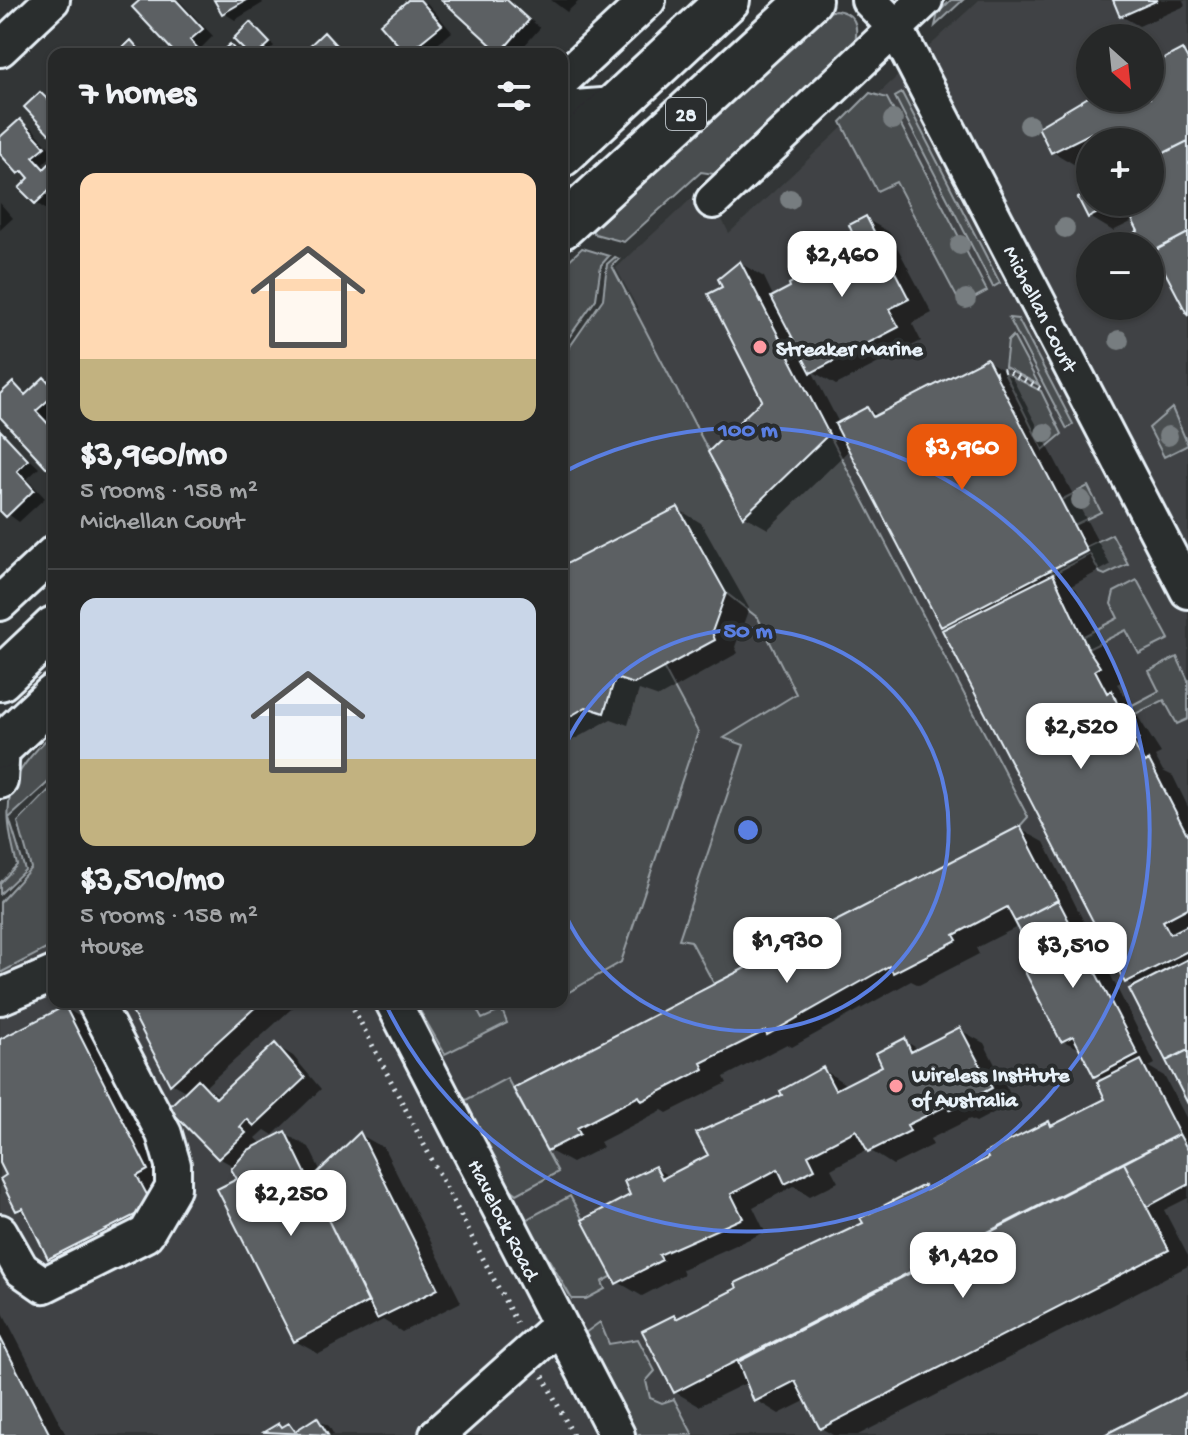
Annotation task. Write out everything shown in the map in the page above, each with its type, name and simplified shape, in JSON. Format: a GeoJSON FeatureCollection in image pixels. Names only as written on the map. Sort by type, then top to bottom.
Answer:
{"type":"FeatureCollection","features":[{"type":"Feature","properties":{"kind":"main road","name":"28"},"geometry":{"type":"LineString","coordinates":[[568,149],[728,0]]}},
{"type":"Feature","properties":{"kind":"main road","name":"28"},"geometry":{"type":"LineString","coordinates":[[568,222],[810,0]]}},
{"type":"Feature","properties":{"kind":"main road"},"geometry":{"type":"LineString","coordinates":[[0,679],[48,634]]}},
{"type":"Feature","properties":{"kind":"main road"},"geometry":{"type":"LineString","coordinates":[[1,758],[48,703]]}},
{"type":"Feature","properties":{"kind":"street"},"geometry":{"type":"LineString","coordinates":[[0,49],[52,0]]}},
{"type":"Feature","properties":{"kind":"street"},"geometry":{"type":"LineString","coordinates":[[568,74],[648,0]]}},
{"type":"Feature","properties":{"kind":"street","name":"Michellan Court"},"geometry":{"type":"LineString","coordinates":[[869,0],[894,13],[1188,591]]}},
{"type":"Feature","properties":{"kind":"street"},"geometry":{"type":"LineString","coordinates":[[713,201],[894,13],[925,0]]}},
{"type":"Feature","properties":{"kind":"street"},"geometry":{"type":"LineString","coordinates":[[568,109],[615,105]]}},
{"type":"Feature","properties":{"kind":"street"},"geometry":{"type":"LineString","coordinates":[[0,603],[48,559]]}},
{"type":"Feature","properties":{"kind":"street"},"geometry":{"type":"LineString","coordinates":[[0,997],[48,977]]}},
{"type":"Feature","properties":{"kind":"street"},"geometry":{"type":"LineString","coordinates":[[0,1232],[21,1269],[44,1285],[146,1234],[173,1188],[173,1165],[164,1134],[98,1008]]}},
{"type":"Feature","properties":{"kind":"street","name":"Havelock Road"},"geometry":{"type":"LineString","coordinates":[[396,1008],[617,1435]]}},
{"type":"Feature","properties":{"kind":"street"},"geometry":{"type":"LineString","coordinates":[[437,1435],[560,1325]]}},
{"type":"Feature","properties":{"kind":"path"},"geometry":{"type":"LineString","coordinates":[[995,373],[1006,370],[1041,389]]}},
{"type":"Feature","properties":{"kind":"path"},"geometry":{"type":"LineString","coordinates":[[353,1008],[573,1435]]}},
{"type":"Feature","properties":{"kind":"shaded area"},"geometry":{"type":"Polygon","coordinates":[[[951,0],[963,0],[935,26],[938,13],[951,0]]]}},
{"type":"Feature","properties":{"kind":"shaded area"},"geometry":{"type":"Polygon","coordinates":[[[979,0],[1188,0],[1188,1435],[0,1435],[0,916],[48,892],[48,1008],[568,1008],[568,384],[640,313],[616,268],[705,186],[729,233],[979,0]]]}},
{"type":"Feature","properties":{"kind":"shaded area"},"geometry":{"type":"Polygon","coordinates":[[[835,10],[847,13],[854,20],[855,42],[714,174],[701,172],[624,242],[592,231],[824,14],[835,10]]]}},
{"type":"Feature","properties":{"kind":"shaded area"},"geometry":{"type":"Polygon","coordinates":[[[870,93],[887,98],[987,291],[961,305],[896,182],[877,191],[841,122],[870,93]]]}},
{"type":"Feature","properties":{"kind":"shaded area"},"geometry":{"type":"Polygon","coordinates":[[[902,93],[1000,283],[993,287],[895,97],[902,93]]]}},
{"type":"Feature","properties":{"kind":"shaded area"},"geometry":{"type":"Polygon","coordinates":[[[582,248],[609,256],[601,265],[596,299],[568,339],[568,261],[582,248]]]}},
{"type":"Feature","properties":{"kind":"shaded area"},"geometry":{"type":"Polygon","coordinates":[[[615,257],[619,259],[612,266],[743,517],[829,434],[1028,817],[1020,826],[714,984],[691,941],[679,939],[744,745],[724,738],[796,694],[758,618],[726,593],[568,567],[568,349],[603,299],[607,264],[615,257]]]}},
{"type":"Feature","properties":{"kind":"shaded area"},"geometry":{"type":"Polygon","coordinates":[[[1009,318],[1018,319],[1073,424],[1067,429],[1009,318]]]}},
{"type":"Feature","properties":{"kind":"shaded area"},"geometry":{"type":"Polygon","coordinates":[[[1013,336],[1039,385],[1005,367],[1008,341],[1013,336]]]}},
{"type":"Feature","properties":{"kind":"shaded area"},"geometry":{"type":"Polygon","coordinates":[[[1004,372],[1041,391],[1062,434],[1043,450],[1004,372]]]}},
{"type":"Feature","properties":{"kind":"shaded area"},"geometry":{"type":"Polygon","coordinates":[[[1172,408],[1188,445],[1164,457],[1149,428],[1172,408]]]}},
{"type":"Feature","properties":{"kind":"shaded area"},"geometry":{"type":"Polygon","coordinates":[[[1088,486],[1101,512],[1074,525],[1061,500],[1088,486]]]}},
{"type":"Feature","properties":{"kind":"shaded area"},"geometry":{"type":"Polygon","coordinates":[[[1112,534],[1128,564],[1105,575],[1100,573],[1090,554],[1053,574],[1051,571],[1087,552],[1085,547],[1112,534]]]}},
{"type":"Feature","properties":{"kind":"shaded area"},"geometry":{"type":"Polygon","coordinates":[[[1137,580],[1169,639],[1139,654],[1126,630],[1088,649],[1082,637],[1118,618],[1111,604],[1114,592],[1137,580]]]}},
{"type":"Feature","properties":{"kind":"shaded area"},"geometry":{"type":"Polygon","coordinates":[[[1177,657],[1188,680],[1188,719],[1177,724],[1164,700],[1127,718],[1123,710],[1159,691],[1149,671],[1177,657]]]}},
{"type":"Feature","properties":{"kind":"shaded area"},"geometry":{"type":"Polygon","coordinates":[[[663,667],[698,732],[621,962],[568,993],[568,718],[586,707],[604,713],[615,678],[634,684],[663,667]]]}},
{"type":"Feature","properties":{"kind":"shaded area"},"geometry":{"type":"Polygon","coordinates":[[[48,738],[48,782],[9,818],[11,792],[17,777],[48,738]]]}},
{"type":"Feature","properties":{"kind":"shaded area"},"geometry":{"type":"Polygon","coordinates":[[[48,791],[48,948],[0,973],[0,902],[31,868],[18,822],[48,791]]]}},
{"type":"Feature","properties":{"kind":"shaded area"},"geometry":{"type":"Polygon","coordinates":[[[9,818],[25,870],[0,894],[0,883],[17,865],[9,818]]]}},
{"type":"Feature","properties":{"kind":"shaded area"},"geometry":{"type":"Polygon","coordinates":[[[418,1008],[476,1008],[482,1019],[502,1010],[507,1023],[445,1054],[418,1008]]]}},
{"type":"Feature","properties":{"kind":"shaded area"},"geometry":{"type":"Polygon","coordinates":[[[507,1078],[558,1172],[517,1194],[511,1189],[464,1101],[507,1078]]]}},
{"type":"Feature","properties":{"kind":"shaded area"},"geometry":{"type":"Polygon","coordinates":[[[570,1196],[613,1276],[602,1282],[605,1289],[586,1299],[572,1299],[527,1222],[570,1196]]]}},
{"type":"Feature","properties":{"kind":"shaded area"},"geometry":{"type":"Polygon","coordinates":[[[600,1322],[609,1344],[638,1339],[655,1371],[646,1381],[650,1398],[662,1403],[674,1399],[693,1435],[637,1435],[585,1333],[600,1322]]]}},
{"type":"Feature","properties":{"kind":"building"},"geometry":{"type":"Polygon","coordinates":[[[140,0],[176,0],[203,29],[190,40],[197,48],[170,48],[132,7],[140,0]]]}},
{"type":"Feature","properties":{"kind":"building"},"geometry":{"type":"Polygon","coordinates":[[[214,0],[246,0],[222,14],[214,0]]]}},
{"type":"Feature","properties":{"kind":"building"},"geometry":{"type":"Polygon","coordinates":[[[408,0],[420,0],[442,25],[413,48],[401,48],[380,24],[408,0]]]}},
{"type":"Feature","properties":{"kind":"building"},"geometry":{"type":"Polygon","coordinates":[[[442,0],[507,0],[529,20],[504,48],[495,48],[442,0]]]}},
{"type":"Feature","properties":{"kind":"building"},"geometry":{"type":"Polygon","coordinates":[[[1113,0],[1158,0],[1120,17],[1113,0]]]}},
{"type":"Feature","properties":{"kind":"building"},"geometry":{"type":"Polygon","coordinates":[[[250,22],[270,43],[265,48],[242,48],[233,39],[250,22]]]}},
{"type":"Feature","properties":{"kind":"building"},"geometry":{"type":"Polygon","coordinates":[[[324,32],[339,48],[307,48],[324,32]]]}},
{"type":"Feature","properties":{"kind":"building"},"geometry":{"type":"Polygon","coordinates":[[[131,40],[138,48],[122,48],[131,40]]]}},
{"type":"Feature","properties":{"kind":"building"},"geometry":{"type":"Polygon","coordinates":[[[1182,49],[1188,60],[1188,141],[1164,153],[1164,128],[1076,128],[1076,140],[1051,153],[1038,127],[1076,104],[1076,112],[1164,112],[1164,59],[1182,49]]]}},
{"type":"Feature","properties":{"kind":"building"},"geometry":{"type":"Polygon","coordinates":[[[40,92],[48,100],[48,133],[24,107],[40,92]]]}},
{"type":"Feature","properties":{"kind":"building"},"geometry":{"type":"Polygon","coordinates":[[[20,119],[45,147],[33,157],[44,169],[48,165],[48,192],[35,204],[19,188],[29,178],[23,171],[18,174],[0,154],[0,137],[20,119]]]}},
{"type":"Feature","properties":{"kind":"building"},"geometry":{"type":"Polygon","coordinates":[[[1188,141],[1188,233],[1164,246],[1164,232],[1136,232],[1130,216],[1164,216],[1164,153],[1188,141]]]}},
{"type":"Feature","properties":{"kind":"building"},"geometry":{"type":"Polygon","coordinates":[[[866,216],[909,299],[889,309],[899,327],[811,373],[771,297],[805,275],[802,269],[820,259],[817,255],[852,232],[849,225],[866,216]]]}},
{"type":"Feature","properties":{"kind":"building"},"geometry":{"type":"Polygon","coordinates":[[[1188,233],[1188,316],[1164,270],[1164,246],[1188,233]]]}},
{"type":"Feature","properties":{"kind":"building","name":"Streaker Marine"},"geometry":{"type":"Polygon","coordinates":[[[740,261],[829,434],[743,517],[708,452],[762,400],[708,294],[722,287],[718,279],[740,261]]]}},
{"type":"Feature","properties":{"kind":"building"},"geometry":{"type":"Polygon","coordinates":[[[987,358],[1087,551],[941,627],[835,424],[867,407],[873,417],[987,358]]]}},
{"type":"Feature","properties":{"kind":"building"},"geometry":{"type":"Polygon","coordinates":[[[44,377],[48,381],[48,400],[36,411],[48,424],[47,468],[0,417],[0,394],[13,382],[25,395],[44,377]]]}},
{"type":"Feature","properties":{"kind":"building"},"geometry":{"type":"Polygon","coordinates":[[[0,430],[28,460],[17,471],[34,490],[6,517],[0,511],[0,430]]]}},
{"type":"Feature","properties":{"kind":"building"},"geometry":{"type":"Polygon","coordinates":[[[678,507],[726,593],[712,632],[715,640],[634,684],[615,678],[604,713],[586,707],[568,718],[568,563],[678,507]]]}},
{"type":"Feature","properties":{"kind":"building"},"geometry":{"type":"Polygon","coordinates":[[[1053,574],[1088,649],[1100,667],[1095,670],[1107,693],[1112,690],[1119,708],[1122,707],[1139,739],[1133,742],[1144,763],[1149,760],[1188,836],[1188,908],[1163,921],[1170,934],[1188,925],[1188,951],[1125,983],[942,630],[1053,574]]]}},
{"type":"Feature","properties":{"kind":"building"},"geometry":{"type":"Polygon","coordinates":[[[1020,826],[1058,900],[1015,922],[1007,907],[954,935],[957,940],[893,973],[889,966],[767,1035],[765,1031],[701,1063],[704,1069],[642,1101],[639,1096],[577,1128],[580,1134],[547,1151],[513,1088],[1020,826]]]}},
{"type":"Feature","properties":{"kind":"building"},"geometry":{"type":"Polygon","coordinates":[[[1058,900],[1138,1054],[1094,1077],[1073,1036],[1061,1042],[1022,966],[1035,960],[1015,922],[1058,900]]]}},
{"type":"Feature","properties":{"kind":"building"},"geometry":{"type":"Polygon","coordinates":[[[1188,959],[1188,1050],[1166,1061],[1129,989],[1188,959]]]}},
{"type":"Feature","properties":{"kind":"building"},"geometry":{"type":"Polygon","coordinates":[[[66,1008],[148,1170],[137,1176],[153,1206],[48,1259],[23,1208],[16,1211],[0,1179],[6,1175],[0,1163],[0,1039],[66,1008]]]}},
{"type":"Feature","properties":{"kind":"building"},"geometry":{"type":"Polygon","coordinates":[[[130,1008],[254,1008],[170,1085],[130,1008]]]}},
{"type":"Feature","properties":{"kind":"building"},"geometry":{"type":"Polygon","coordinates":[[[960,1027],[992,1088],[950,1110],[948,1105],[907,1125],[910,1131],[868,1152],[856,1130],[808,1155],[815,1169],[785,1184],[778,1169],[731,1194],[743,1218],[659,1255],[662,1260],[616,1284],[582,1220],[630,1195],[624,1181],[655,1166],[662,1179],[708,1155],[696,1133],[782,1095],[780,1091],[823,1067],[835,1090],[882,1066],[876,1053],[905,1038],[911,1052],[960,1027]]]}},
{"type":"Feature","properties":{"kind":"building"},"geometry":{"type":"Polygon","coordinates":[[[275,1043],[305,1078],[254,1126],[247,1119],[240,1127],[246,1133],[218,1159],[168,1108],[198,1079],[216,1098],[275,1043]]]}},
{"type":"Feature","properties":{"kind":"building"},"geometry":{"type":"Polygon","coordinates":[[[1188,1050],[1188,1104],[1166,1061],[1188,1050]]]}},
{"type":"Feature","properties":{"kind":"building"},"geometry":{"type":"Polygon","coordinates":[[[1141,1060],[1179,1134],[674,1393],[642,1331],[674,1315],[676,1319],[737,1288],[735,1283],[863,1223],[860,1218],[924,1185],[926,1190],[988,1158],[985,1153],[1049,1121],[1051,1126],[1105,1099],[1097,1082],[1141,1060]]]}},
{"type":"Feature","properties":{"kind":"building"},"geometry":{"type":"Polygon","coordinates":[[[285,1131],[368,1302],[294,1342],[217,1189],[237,1179],[231,1169],[248,1150],[285,1131]]]}},
{"type":"Feature","properties":{"kind":"building"},"geometry":{"type":"Polygon","coordinates":[[[360,1132],[438,1289],[377,1319],[309,1181],[360,1132]]]}},
{"type":"Feature","properties":{"kind":"building"},"geometry":{"type":"Polygon","coordinates":[[[1179,1134],[1188,1150],[1188,1185],[1147,1207],[1124,1163],[1179,1134]]]}},
{"type":"Feature","properties":{"kind":"building"},"geometry":{"type":"Polygon","coordinates":[[[1124,1163],[1169,1250],[820,1429],[795,1381],[754,1402],[738,1362],[1124,1163]]]}},
{"type":"Feature","properties":{"kind":"building"},"geometry":{"type":"Polygon","coordinates":[[[0,1337],[50,1435],[0,1435],[0,1337]]]}},
{"type":"Feature","properties":{"kind":"building"},"geometry":{"type":"Polygon","coordinates":[[[1188,1392],[1188,1435],[1104,1435],[1188,1392]]]}},
{"type":"Feature","properties":{"kind":"building"},"geometry":{"type":"Polygon","coordinates":[[[317,1417],[328,1435],[264,1432],[279,1423],[282,1427],[289,1423],[295,1431],[317,1417]]]}},
{"type":"Feature","properties":{"kind":"place","name":"Streaker Marine"},"geometry":{"type":"Point","coordinates":[760,347]}},
{"type":"Feature","properties":{"kind":"place","name":"Wireless Institute of Australia"},"geometry":{"type":"Point","coordinates":[896,1086]}}]}
